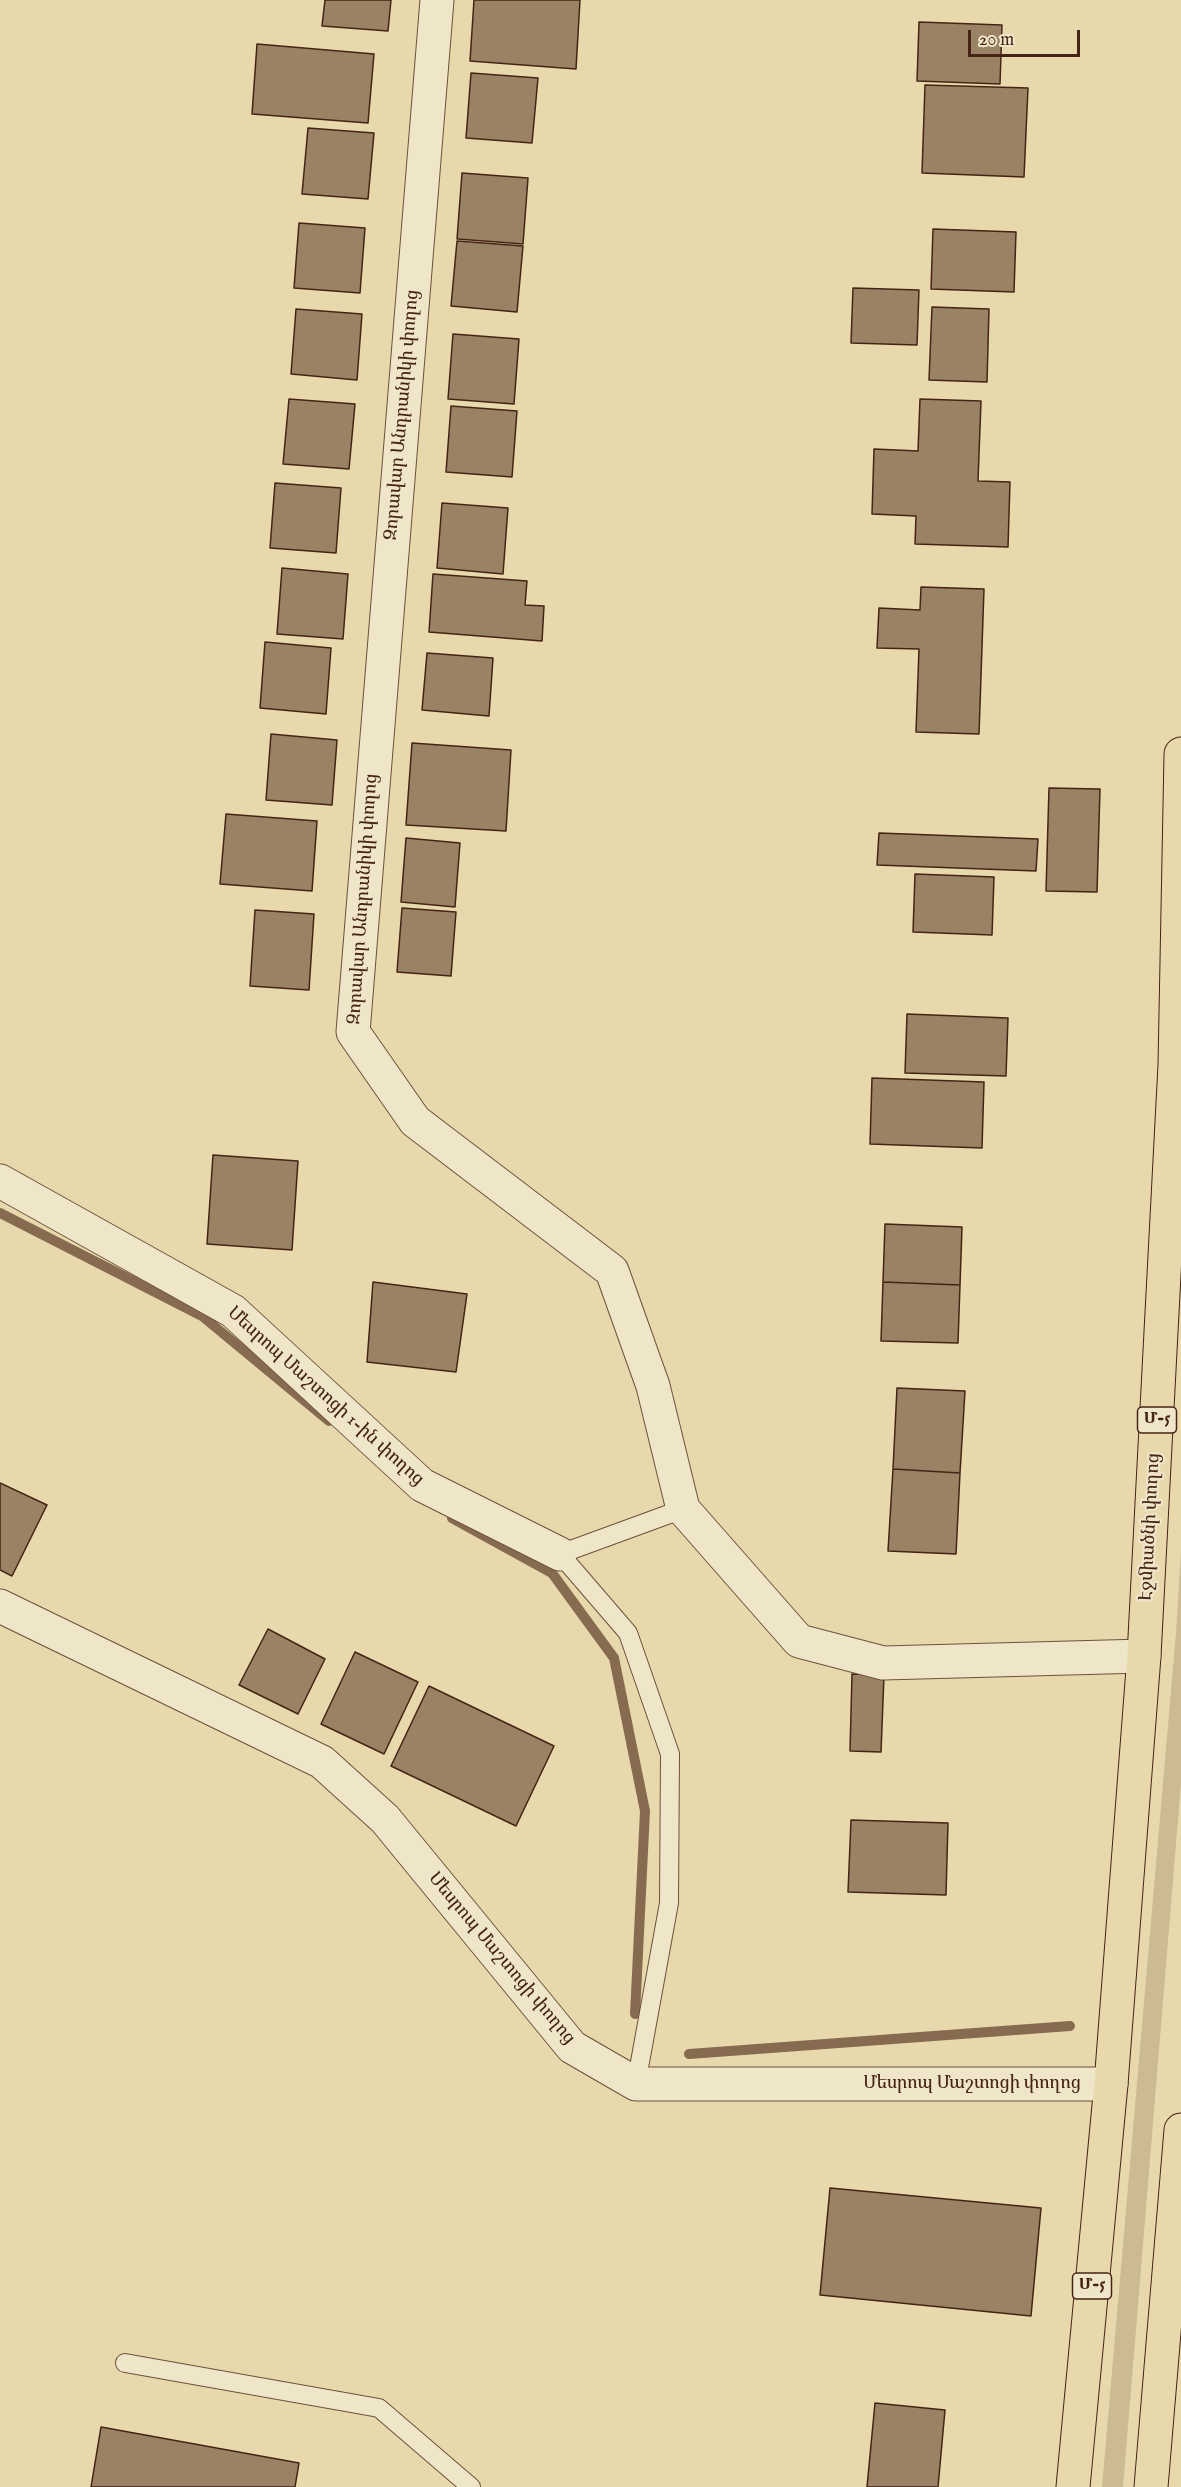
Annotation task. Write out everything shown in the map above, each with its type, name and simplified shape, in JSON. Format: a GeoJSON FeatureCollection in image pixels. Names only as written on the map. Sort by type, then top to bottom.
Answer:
{"type":"FeatureCollection","features":[{"type":"Feature","properties":{"kind":"highway","name":"Էջմիածնի փողոց"},"geometry":{"type":"LineString","coordinates":[[1111,2084],[1144,1656],[1175,1065],[1181,754]]}},
{"type":"Feature","properties":{"kind":"highway","name":"Մ-5"},"geometry":{"type":"LineString","coordinates":[[1073,2487],[1111,2084]]}},
{"type":"Feature","properties":{"kind":"highway"},"geometry":{"type":"LineString","coordinates":[[1151,2487],[1177,2223],[1181,2130]]}},
{"type":"Feature","properties":{"kind":"street","name":"Զորավար Անդրանիկի փողոց"},"geometry":{"type":"LineString","coordinates":[[437,0],[353,1032],[415,1121],[612,1271],[653,1386],[683,1509],[799,1641],[883,1663],[1144,1656]]}},
{"type":"Feature","properties":{"kind":"street","name":"Մեսրոպ Մաշտոցի 1-ին փողոց"},"geometry":{"type":"LineString","coordinates":[[0,1181],[232,1311],[422,1485],[560,1554]]}},
{"type":"Feature","properties":{"kind":"street","name":"Մեսրոպ Մաշտոցի փողոց"},"geometry":{"type":"LineString","coordinates":[[0,1606],[322,1762],[385,1819],[572,2047],[636,2084],[1111,2084]]}},
{"type":"Feature","properties":{"kind":"lane"},"geometry":{"type":"LineString","coordinates":[[636,2084],[669,1903],[670,1754],[628,1633],[560,1554],[683,1509]]}},
{"type":"Feature","properties":{"kind":"lane"},"geometry":{"type":"LineString","coordinates":[[125,2363],[379,2408],[471,2487]]}},
{"type":"Feature","properties":{"kind":"shaded area"},"geometry":{"type":"Polygon","coordinates":[[[1181,1552],[1181,1783],[1123,2487],[1102,2487],[1176,1633],[1181,1552]]]}},
{"type":"Feature","properties":{"kind":"building"},"geometry":{"type":"Polygon","coordinates":[[[325,0],[391,0],[388,31],[322,26],[325,0]]]}},
{"type":"Feature","properties":{"kind":"building"},"geometry":{"type":"Polygon","coordinates":[[[474,0],[580,0],[576,69],[470,61],[474,0]]]}},
{"type":"Feature","properties":{"kind":"building"},"geometry":{"type":"Polygon","coordinates":[[[919,22],[1002,25],[1000,84],[917,81],[919,22]]]}},
{"type":"Feature","properties":{"kind":"building"},"geometry":{"type":"Polygon","coordinates":[[[257,44],[374,54],[368,123],[252,114],[257,44]]]}},
{"type":"Feature","properties":{"kind":"building"},"geometry":{"type":"Polygon","coordinates":[[[471,73],[538,78],[532,143],[466,138],[471,73]]]}},
{"type":"Feature","properties":{"kind":"building"},"geometry":{"type":"Polygon","coordinates":[[[925,85],[1028,88],[1024,177],[922,173],[925,85]]]}},
{"type":"Feature","properties":{"kind":"building"},"geometry":{"type":"Polygon","coordinates":[[[308,128],[374,133],[368,199],[302,194],[308,128]]]}},
{"type":"Feature","properties":{"kind":"building"},"geometry":{"type":"Polygon","coordinates":[[[462,173],[528,178],[523,244],[457,239],[462,173]]]}},
{"type":"Feature","properties":{"kind":"building"},"geometry":{"type":"Polygon","coordinates":[[[299,223],[365,228],[360,293],[294,288],[299,223]]]}},
{"type":"Feature","properties":{"kind":"building"},"geometry":{"type":"Polygon","coordinates":[[[933,229],[1016,232],[1014,292],[931,289],[933,229]]]}},
{"type":"Feature","properties":{"kind":"building"},"geometry":{"type":"Polygon","coordinates":[[[457,241],[523,246],[517,312],[451,306],[457,241]]]}},
{"type":"Feature","properties":{"kind":"building"},"geometry":{"type":"Polygon","coordinates":[[[853,288],[919,290],[917,345],[851,343],[853,288]]]}},
{"type":"Feature","properties":{"kind":"building"},"geometry":{"type":"Polygon","coordinates":[[[932,307],[989,309],[987,382],[929,380],[932,307]]]}},
{"type":"Feature","properties":{"kind":"building"},"geometry":{"type":"Polygon","coordinates":[[[296,309],[362,314],[357,380],[291,374],[296,309]]]}},
{"type":"Feature","properties":{"kind":"building"},"geometry":{"type":"Polygon","coordinates":[[[453,334],[519,339],[514,404],[448,399],[453,334]]]}},
{"type":"Feature","properties":{"kind":"building"},"geometry":{"type":"Polygon","coordinates":[[[289,399],[355,404],[349,469],[283,464],[289,399]]]}},
{"type":"Feature","properties":{"kind":"building"},"geometry":{"type":"Polygon","coordinates":[[[920,399],[981,401],[978,481],[1010,482],[1008,547],[915,544],[916,516],[872,514],[874,449],[918,451],[920,399]]]}},
{"type":"Feature","properties":{"kind":"building"},"geometry":{"type":"Polygon","coordinates":[[[451,406],[517,411],[512,477],[446,472],[451,406]]]}},
{"type":"Feature","properties":{"kind":"building"},"geometry":{"type":"Polygon","coordinates":[[[275,483],[341,488],[336,553],[270,548],[275,483]]]}},
{"type":"Feature","properties":{"kind":"building"},"geometry":{"type":"Polygon","coordinates":[[[442,503],[508,508],[503,574],[437,568],[442,503]]]}},
{"type":"Feature","properties":{"kind":"building"},"geometry":{"type":"Polygon","coordinates":[[[282,568],[348,574],[343,639],[277,634],[282,568]]]}},
{"type":"Feature","properties":{"kind":"building"},"geometry":{"type":"Polygon","coordinates":[[[433,574],[527,581],[525,605],[544,606],[542,641],[429,632],[433,574]]]}},
{"type":"Feature","properties":{"kind":"building"},"geometry":{"type":"Polygon","coordinates":[[[921,587],[984,589],[979,734],[916,732],[919,649],[877,648],[879,608],[920,610],[921,587]]]}},
{"type":"Feature","properties":{"kind":"building"},"geometry":{"type":"Polygon","coordinates":[[[265,642],[331,648],[326,714],[260,708],[265,642]]]}},
{"type":"Feature","properties":{"kind":"building"},"geometry":{"type":"Polygon","coordinates":[[[427,653],[493,658],[489,716],[422,710],[427,653]]]}},
{"type":"Feature","properties":{"kind":"building"},"geometry":{"type":"Polygon","coordinates":[[[271,734],[337,740],[332,805],[266,800],[271,734]]]}},
{"type":"Feature","properties":{"kind":"building"},"geometry":{"type":"Polygon","coordinates":[[[412,743],[511,750],[506,831],[406,825],[412,743]]]}},
{"type":"Feature","properties":{"kind":"building"},"geometry":{"type":"Polygon","coordinates":[[[1049,788],[1100,789],[1097,892],[1046,891],[1049,788]]]}},
{"type":"Feature","properties":{"kind":"building"},"geometry":{"type":"Polygon","coordinates":[[[226,814],[317,821],[312,891],[220,884],[226,814]]]}},
{"type":"Feature","properties":{"kind":"building"},"geometry":{"type":"Polygon","coordinates":[[[879,833],[1038,839],[1036,871],[877,865],[879,833]]]}},
{"type":"Feature","properties":{"kind":"building"},"geometry":{"type":"Polygon","coordinates":[[[406,838],[460,843],[455,907],[401,902],[406,838]]]}},
{"type":"Feature","properties":{"kind":"building"},"geometry":{"type":"Polygon","coordinates":[[[915,874],[994,877],[992,935],[913,932],[915,874]]]}},
{"type":"Feature","properties":{"kind":"building"},"geometry":{"type":"Polygon","coordinates":[[[402,908],[456,912],[451,976],[397,972],[402,908]]]}},
{"type":"Feature","properties":{"kind":"building"},"geometry":{"type":"Polygon","coordinates":[[[255,910],[314,914],[309,990],[250,986],[255,910]]]}},
{"type":"Feature","properties":{"kind":"building"},"geometry":{"type":"Polygon","coordinates":[[[907,1014],[1008,1018],[1006,1076],[905,1073],[907,1014]]]}},
{"type":"Feature","properties":{"kind":"building"},"geometry":{"type":"Polygon","coordinates":[[[872,1078],[984,1082],[982,1148],[870,1144],[872,1078]]]}},
{"type":"Feature","properties":{"kind":"building"},"geometry":{"type":"Polygon","coordinates":[[[213,1155],[298,1161],[292,1250],[207,1244],[213,1155]]]}},
{"type":"Feature","properties":{"kind":"building"},"geometry":{"type":"Polygon","coordinates":[[[885,1224],[962,1227],[960,1285],[883,1282],[885,1224]]]}},
{"type":"Feature","properties":{"kind":"building"},"geometry":{"type":"Polygon","coordinates":[[[373,1282],[467,1294],[456,1372],[367,1362],[373,1282]]]}},
{"type":"Feature","properties":{"kind":"building"},"geometry":{"type":"Polygon","coordinates":[[[883,1282],[960,1285],[958,1343],[881,1341],[883,1282]]]}},
{"type":"Feature","properties":{"kind":"building"},"geometry":{"type":"Polygon","coordinates":[[[897,1388],[965,1391],[960,1473],[893,1469],[897,1388]]]}},
{"type":"Feature","properties":{"kind":"building"},"geometry":{"type":"Polygon","coordinates":[[[893,1469],[960,1473],[956,1554],[888,1551],[893,1469]]]}},
{"type":"Feature","properties":{"kind":"building"},"geometry":{"type":"Polygon","coordinates":[[[0,1483],[47,1505],[12,1576],[0,1570],[0,1483]]]}},
{"type":"Feature","properties":{"kind":"building"},"geometry":{"type":"Polygon","coordinates":[[[268,1629],[325,1659],[298,1714],[239,1685],[268,1629]]]}},
{"type":"Feature","properties":{"kind":"building"},"geometry":{"type":"Polygon","coordinates":[[[355,1652],[418,1682],[384,1754],[321,1724],[355,1652]]]}},
{"type":"Feature","properties":{"kind":"building"},"geometry":{"type":"Polygon","coordinates":[[[852,1674],[884,1675],[881,1752],[850,1751],[852,1674]]]}},
{"type":"Feature","properties":{"kind":"building"},"geometry":{"type":"Polygon","coordinates":[[[429,1686],[554,1746],[516,1826],[391,1766],[429,1686]]]}},
{"type":"Feature","properties":{"kind":"building"},"geometry":{"type":"Polygon","coordinates":[[[851,1820],[948,1823],[946,1895],[848,1892],[851,1820]]]}},
{"type":"Feature","properties":{"kind":"building"},"geometry":{"type":"Polygon","coordinates":[[[830,2188],[1041,2208],[1031,2316],[820,2295],[830,2188]]]}},
{"type":"Feature","properties":{"kind":"building"},"geometry":{"type":"Polygon","coordinates":[[[875,2403],[945,2410],[938,2487],[867,2487],[875,2403]]]}},
{"type":"Feature","properties":{"kind":"building"},"geometry":{"type":"Polygon","coordinates":[[[101,2427],[299,2463],[295,2487],[91,2487],[101,2427]]]}},
{"type":"Feature","properties":{"kind":"waterway"},"geometry":{"type":"LineString","coordinates":[[0,1213],[202,1316],[329,1421]]}},
{"type":"Feature","properties":{"kind":"waterway"},"geometry":{"type":"LineString","coordinates":[[452,1518],[552,1573],[614,1658],[645,1811],[635,2014]]}},
{"type":"Feature","properties":{"kind":"waterway"},"geometry":{"type":"LineString","coordinates":[[689,2054],[1070,2026]]}}]}
